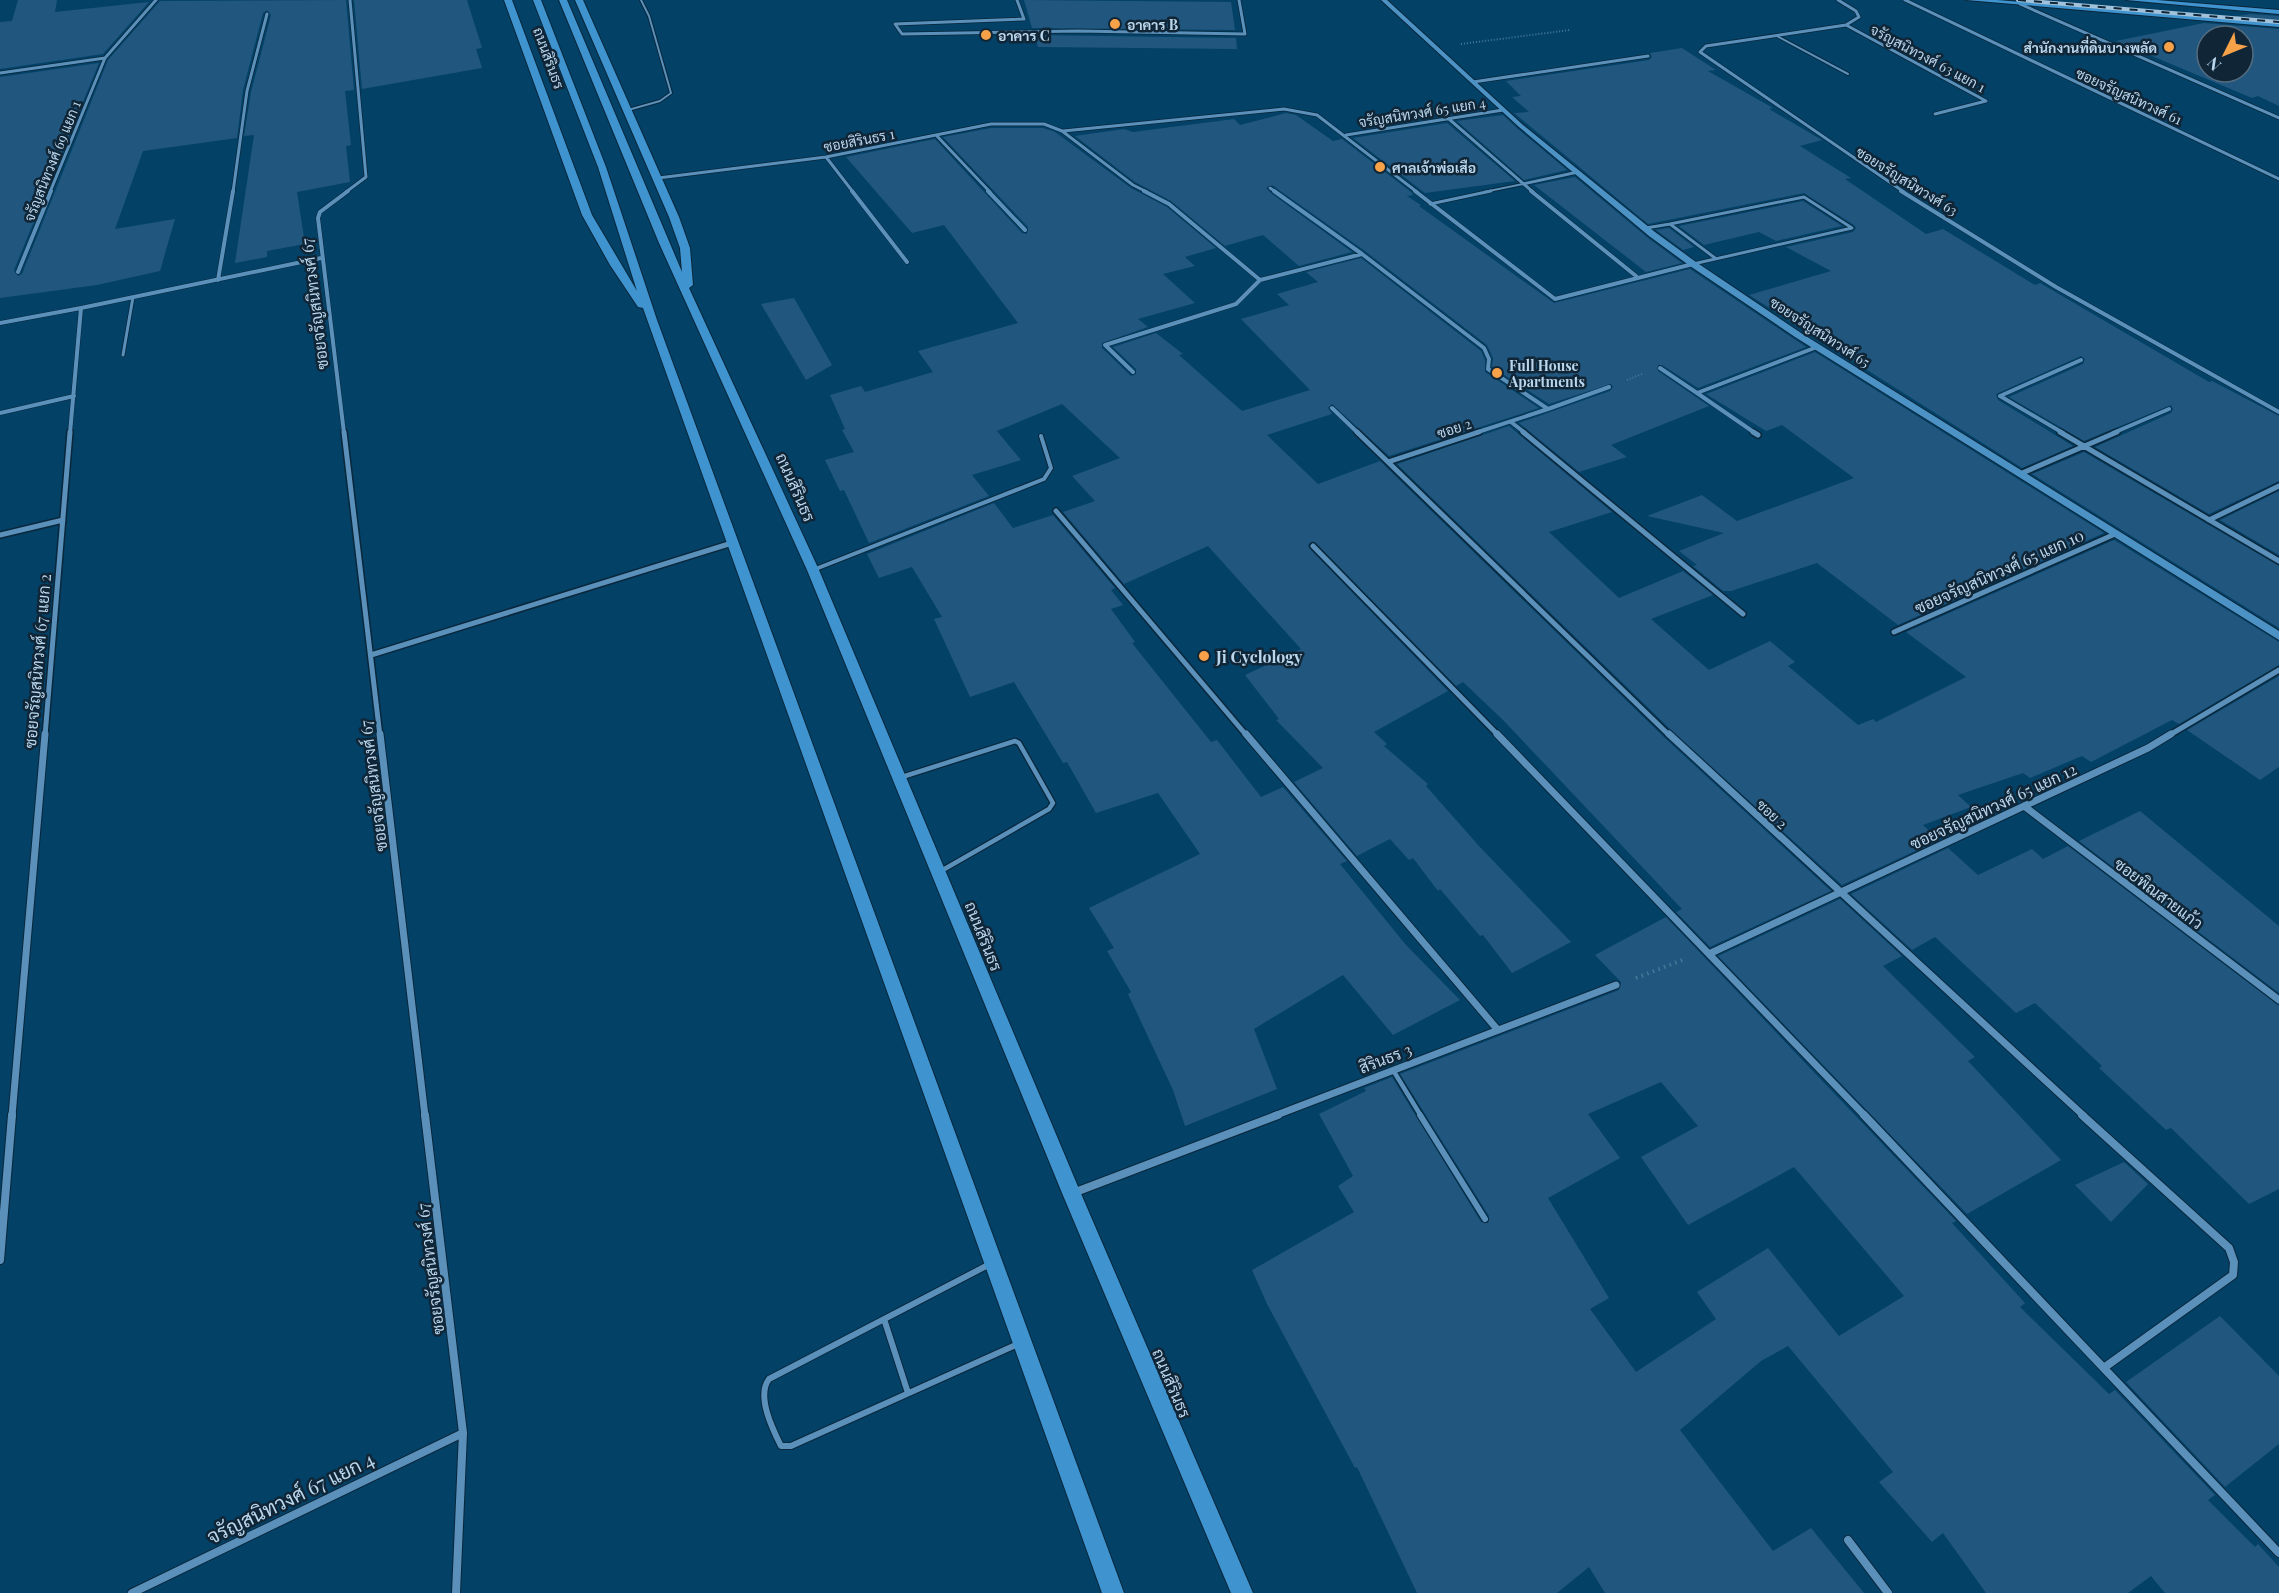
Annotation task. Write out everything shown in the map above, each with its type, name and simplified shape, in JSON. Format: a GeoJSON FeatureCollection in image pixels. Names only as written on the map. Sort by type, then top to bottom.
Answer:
{"type":"FeatureCollection","features":[{"type":"Feature","properties":{"kind":"main road","name":"ถนนสิรินธร"},"geometry":{"type":"LineString","coordinates":[[508,0],[587,215],[615,265],[652,320]]}},
{"type":"Feature","properties":{"kind":"main road","name":"ถนนสิรินธร"},"geometry":{"type":"LineString","coordinates":[[537,0],[602,167],[652,320],[1113,1593]]}},
{"type":"Feature","properties":{"kind":"main road","name":"ถนนสิรินธร"},"geometry":{"type":"LineString","coordinates":[[563,0],[630,163],[813,570],[1071,1193],[1242,1593]]}},
{"type":"Feature","properties":{"kind":"main road","name":"ถนนสิรินธร"},"geometry":{"type":"LineString","coordinates":[[579,0],[658,178],[684,248],[689,294]]}},
{"type":"Feature","properties":{"kind":"main road"},"geometry":{"type":"LineString","coordinates":[[1970,0],[2279,25]]}},
{"type":"Feature","properties":{"kind":"main road"},"geometry":{"type":"LineString","coordinates":[[2130,0],[2279,12]]}},
{"type":"Feature","properties":{"kind":"street","name":"จรัญสนิทวงศ์ 69 แยก 1"},"geometry":{"type":"LineString","coordinates":[[18,272],[105,58],[156,0]]}},
{"type":"Feature","properties":{"kind":"street","name":"ซอยจรัญสนิทวงศ์ 67"},"geometry":{"type":"LineString","coordinates":[[350,0],[366,177],[320,212],[321,258],[371,655],[463,1433],[456,1593]]}},
{"type":"Feature","properties":{"kind":"street"},"geometry":{"type":"LineString","coordinates":[[1017,0],[1024,19],[894,24],[902,34],[1078,31],[1245,34],[1239,0]]}},
{"type":"Feature","properties":{"kind":"street","name":"ซอยจรัญสนิทวงศ์ 65"},"geometry":{"type":"LineString","coordinates":[[1384,0],[1503,110],[1693,264],[1817,347],[2279,636]]}},
{"type":"Feature","properties":{"kind":"street"},"geometry":{"type":"LineString","coordinates":[[1838,0],[1856,11],[1859,17],[1846,25]]}},
{"type":"Feature","properties":{"kind":"street","name":"ซอยจรัญสนิทวงศ์ 61"},"geometry":{"type":"LineString","coordinates":[[1905,0],[2279,178]]}},
{"type":"Feature","properties":{"kind":"street"},"geometry":{"type":"LineString","coordinates":[[2020,4],[2279,118]]}},
{"type":"Feature","properties":{"kind":"street"},"geometry":{"type":"LineString","coordinates":[[218,280],[240,152],[247,91],[267,14]]}},
{"type":"Feature","properties":{"kind":"street","name":"ซอยจรัญสนิทวงศ์ 63"},"geometry":{"type":"LineString","coordinates":[[1846,25],[1706,46],[1700,52],[1876,176],[2161,351],[2279,412]]}},
{"type":"Feature","properties":{"kind":"street","name":"จรัญสนิทวงศ์ 63 แยก 1"},"geometry":{"type":"LineString","coordinates":[[1846,25],[1986,101],[1935,114]]}},
{"type":"Feature","properties":{"kind":"street"},"geometry":{"type":"LineString","coordinates":[[1473,82],[1648,56]]}},
{"type":"Feature","properties":{"kind":"street"},"geometry":{"type":"LineString","coordinates":[[0,73],[105,58]]}},
{"type":"Feature","properties":{"kind":"street"},"geometry":{"type":"LineString","coordinates":[[1062,131],[1284,109],[1317,115],[1346,135],[1430,204],[1555,299],[1636,276],[1693,264]]}},
{"type":"Feature","properties":{"kind":"street","name":"จรัญสนิทวงศ์ 65 แยก 4"},"geometry":{"type":"LineString","coordinates":[[1346,135],[1503,110]]}},
{"type":"Feature","properties":{"kind":"street"},"geometry":{"type":"LineString","coordinates":[[1449,119],[1523,184],[1636,276]]}},
{"type":"Feature","properties":{"kind":"street","name":"ซอยสิรินธร 1"},"geometry":{"type":"LineString","coordinates":[[658,178],[826,157],[991,124],[1044,124],[1062,131]]}},
{"type":"Feature","properties":{"kind":"street"},"geometry":{"type":"LineString","coordinates":[[1062,131],[1133,185],[1169,204],[1260,280]]}},
{"type":"Feature","properties":{"kind":"street"},"geometry":{"type":"LineString","coordinates":[[936,135],[1025,230]]}},
{"type":"Feature","properties":{"kind":"street"},"geometry":{"type":"LineString","coordinates":[[826,157],[907,262]]}},
{"type":"Feature","properties":{"kind":"street"},"geometry":{"type":"LineString","coordinates":[[1523,184],[1578,172]]}},
{"type":"Feature","properties":{"kind":"street"},"geometry":{"type":"LineString","coordinates":[[1270,188],[1362,254],[1484,348],[1489,358],[1488,369],[1548,409]]}},
{"type":"Feature","properties":{"kind":"street"},"geometry":{"type":"LineString","coordinates":[[1133,372],[1105,345],[1236,304],[1260,280],[1362,254]]}},
{"type":"Feature","properties":{"kind":"street"},"geometry":{"type":"LineString","coordinates":[[0,323],[321,258]]}},
{"type":"Feature","properties":{"kind":"street","name":"ซอยจรัญสนิทวงศ์ 67 แยก 2"},"geometry":{"type":"LineString","coordinates":[[0,1260],[81,308]]}},
{"type":"Feature","properties":{"kind":"street"},"geometry":{"type":"LineString","coordinates":[[1697,393],[1817,347]]}},
{"type":"Feature","properties":{"kind":"street"},"geometry":{"type":"LineString","coordinates":[[2081,360],[2000,396],[2279,561]]}},
{"type":"Feature","properties":{"kind":"street"},"geometry":{"type":"LineString","coordinates":[[1660,368],[1758,435]]}},
{"type":"Feature","properties":{"kind":"street","name":"ซอย 2"},"geometry":{"type":"LineString","coordinates":[[1609,387],[1388,462],[1567,639],[1838,893],[2220,1240],[2234,1257],[2233,1275],[2104,1367]]}},
{"type":"Feature","properties":{"kind":"street"},"geometry":{"type":"LineString","coordinates":[[0,413],[74,396]]}},
{"type":"Feature","properties":{"kind":"street"},"geometry":{"type":"LineString","coordinates":[[1332,408],[1388,462]]}},
{"type":"Feature","properties":{"kind":"street"},"geometry":{"type":"LineString","coordinates":[[2020,474],[2169,409]]}},
{"type":"Feature","properties":{"kind":"street"},"geometry":{"type":"LineString","coordinates":[[1511,422],[1743,614]]}},
{"type":"Feature","properties":{"kind":"street"},"geometry":{"type":"LineString","coordinates":[[2209,520],[2279,486]]}},
{"type":"Feature","properties":{"kind":"street"},"geometry":{"type":"LineString","coordinates":[[1056,511],[1497,1029]]}},
{"type":"Feature","properties":{"kind":"street"},"geometry":{"type":"LineString","coordinates":[[0,535],[63,520]]}},
{"type":"Feature","properties":{"kind":"street","name":"ซอยจรัญสนิทวงศ์ 65 แยก 10"},"geometry":{"type":"LineString","coordinates":[[1894,632],[2115,534]]}},
{"type":"Feature","properties":{"kind":"street"},"geometry":{"type":"LineString","coordinates":[[371,655],[732,543]]}},
{"type":"Feature","properties":{"kind":"street"},"geometry":{"type":"LineString","coordinates":[[1313,546],[1710,952],[2279,1553]]}},
{"type":"Feature","properties":{"kind":"street","name":"ซอยจรัญสนิทวงศ์ 65 แยก 12"},"geometry":{"type":"LineString","coordinates":[[1710,952],[2148,748],[2279,670]]}},
{"type":"Feature","properties":{"kind":"street","name":"ซอยพิณสายแก้ว"},"geometry":{"type":"LineString","coordinates":[[2024,806],[2279,1000]]}},
{"type":"Feature","properties":{"kind":"street","name":"สิรินธร 3"},"geometry":{"type":"LineString","coordinates":[[1071,1193],[1616,985]]}},
{"type":"Feature","properties":{"kind":"street","name":"จรัญสนิทวงศ์ 67 แยก 4"},"geometry":{"type":"LineString","coordinates":[[132,1593],[463,1433]]}},
{"type":"Feature","properties":{"kind":"street"},"geometry":{"type":"LineString","coordinates":[[1848,1540],[1888,1593]]}},
{"type":"Feature","properties":{"kind":"lane"},"geometry":{"type":"LineString","coordinates":[[628,110],[660,101],[671,93],[641,0]]}},
{"type":"Feature","properties":{"kind":"lane"},"geometry":{"type":"LineString","coordinates":[[1777,36],[1848,74]]}},
{"type":"Feature","properties":{"kind":"lane"},"geometry":{"type":"LineString","coordinates":[[1430,204],[1523,184]]}},
{"type":"Feature","properties":{"kind":"lane"},"geometry":{"type":"LineString","coordinates":[[1646,228],[1671,225],[1804,197],[1852,228],[1693,264]]}},
{"type":"Feature","properties":{"kind":"lane"},"geometry":{"type":"LineString","coordinates":[[1671,225],[1715,258]]}},
{"type":"Feature","properties":{"kind":"lane"},"geometry":{"type":"LineString","coordinates":[[123,355],[133,297]]}},
{"type":"Feature","properties":{"kind":"lane"},"geometry":{"type":"LineString","coordinates":[[813,570],[1044,479],[1051,468],[1041,436]]}},
{"type":"Feature","properties":{"kind":"lane"},"geometry":{"type":"LineString","coordinates":[[899,778],[1017,742],[1053,803],[1048,809],[938,872]]}},
{"type":"Feature","properties":{"kind":"lane"},"geometry":{"type":"LineString","coordinates":[[1393,1070],[1485,1220]]}},
{"type":"Feature","properties":{"kind":"lane"},"geometry":{"type":"LineString","coordinates":[[992,1263],[766,1382],[764,1392],[776,1437],[781,1446],[791,1446],[1022,1342]]}},
{"type":"Feature","properties":{"kind":"lane"},"geometry":{"type":"LineString","coordinates":[[884,1320],[908,1394]]}},
{"type":"Feature","properties":{"kind":"path"},"geometry":{"type":"LineString","coordinates":[[1434,47],[1570,30]]}},
{"type":"Feature","properties":{"kind":"path"},"geometry":{"type":"LineString","coordinates":[[1609,387],[1660,368]]}},
{"type":"Feature","properties":{"kind":"path"},"geometry":{"type":"LineString","coordinates":[[1616,985],[1710,952]]}},
{"type":"Feature","properties":{"kind":"building"},"geometry":{"type":"Polygon","coordinates":[[[18,0],[57,0],[55,12],[149,2],[103,54],[0,69],[0,22],[12,21],[18,0]]]}},
{"type":"Feature","properties":{"kind":"building"},"geometry":{"type":"Polygon","coordinates":[[[346,0],[354,90],[345,91],[351,145],[346,146],[350,182],[297,192],[305,244],[267,251],[267,257],[235,263],[254,135],[244,136],[251,92],[271,15],[267,10],[263,13],[243,90],[237,138],[143,151],[115,229],[175,219],[160,271],[97,285],[0,298],[0,77],[99,63],[14,270],[18,276],[22,274],[108,60],[160,1],[346,0]]]}},
{"type":"Feature","properties":{"kind":"building"},"geometry":{"type":"Polygon","coordinates":[[[354,0],[467,0],[482,48],[476,49],[482,68],[362,89],[354,0]]]}},
{"type":"Feature","properties":{"kind":"building"},"geometry":{"type":"Polygon","coordinates":[[[1024,0],[1231,2],[1235,30],[1032,28],[1024,0]]]}},
{"type":"Feature","properties":{"kind":"building"},"geometry":{"type":"Polygon","coordinates":[[[2250,14],[2279,16],[2279,21],[2233,17],[2250,14]]]}},
{"type":"Feature","properties":{"kind":"building"},"geometry":{"type":"Polygon","coordinates":[[[2195,25],[2195,74],[2116,41],[2195,25]]]}},
{"type":"Feature","properties":{"kind":"building"},"geometry":{"type":"Polygon","coordinates":[[[2255,27],[2279,29],[2279,106],[2258,96],[2252,98],[2219,84],[2255,84],[2255,27]]]}},
{"type":"Feature","properties":{"kind":"building"},"geometry":{"type":"Polygon","coordinates":[[[1035,35],[1236,38],[1237,49],[1038,47],[1035,35]]]}},
{"type":"Feature","properties":{"kind":"building"},"geometry":{"type":"Polygon","coordinates":[[[1682,48],[1716,70],[1708,71],[1773,108],[1769,109],[1822,140],[1800,146],[1851,178],[1845,179],[1926,234],[1943,229],[2035,285],[2040,283],[2209,382],[2212,381],[2279,416],[2279,481],[2209,514],[2095,447],[2171,413],[2173,409],[2171,405],[2084,441],[2009,397],[2083,364],[2085,359],[2081,356],[1996,394],[1998,400],[2073,446],[2022,468],[1749,295],[1831,271],[1786,247],[1853,232],[1856,228],[1854,225],[1804,193],[1648,224],[1514,113],[1529,112],[1512,97],[1521,96],[1506,81],[1649,60],[1652,57],[1650,53],[1682,48]]]}},
{"type":"Feature","properties":{"kind":"building"},"geometry":{"type":"Polygon","coordinates":[[[1286,113],[1296,115],[1333,141],[1342,139],[1411,192],[1413,195],[1407,196],[1421,205],[1419,206],[1554,303],[1690,269],[1806,347],[1698,388],[1662,365],[1658,365],[1658,371],[1709,406],[1611,445],[1627,457],[1579,472],[1519,423],[1610,391],[1613,387],[1611,384],[1549,404],[1492,367],[1493,358],[1487,345],[1365,251],[1272,185],[1266,188],[1272,194],[1352,252],[1299,266],[1263,235],[1225,246],[1171,201],[1135,182],[1075,136],[1124,129],[1133,132],[1234,119],[1240,125],[1286,113]]]}},
{"type":"Feature","properties":{"kind":"building"},"geometry":{"type":"Polygon","coordinates":[[[1503,115],[1567,170],[1524,180],[1457,121],[1503,115]]]}},
{"type":"Feature","properties":{"kind":"building"},"geometry":{"type":"Polygon","coordinates":[[[1447,123],[1515,181],[1425,193],[1353,138],[1447,123]]]}},
{"type":"Feature","properties":{"kind":"building"},"geometry":{"type":"Polygon","coordinates":[[[991,128],[1043,128],[1055,132],[1131,188],[1167,207],[1216,248],[1185,257],[1195,266],[1163,274],[1195,303],[1138,319],[1148,327],[1102,343],[1102,348],[1131,376],[1136,374],[1136,369],[1113,347],[1156,333],[1183,354],[1179,355],[1242,411],[1310,390],[1241,319],[1289,305],[1277,294],[1318,282],[1306,272],[1361,258],[1481,351],[1485,360],[1485,372],[1539,408],[1389,456],[1332,404],[1328,408],[1332,414],[1267,435],[1318,484],[1380,461],[1667,740],[1831,891],[1710,947],[1676,912],[1682,909],[1503,720],[1463,682],[1456,686],[1316,543],[1311,542],[1308,545],[1310,549],[1448,691],[1374,732],[1387,744],[1384,746],[1428,784],[1426,786],[1479,846],[1571,942],[1512,973],[1483,935],[1480,936],[1440,889],[1438,891],[1413,858],[1409,860],[1390,839],[1357,856],[1294,782],[1323,768],[1276,720],[1279,719],[1245,675],[1301,649],[1208,546],[1124,584],[1063,512],[1095,501],[1072,476],[1120,458],[1062,404],[997,431],[1021,460],[972,475],[989,496],[869,543],[844,490],[840,491],[825,460],[854,452],[842,430],[845,429],[830,395],[861,386],[865,392],[933,372],[918,351],[1018,323],[944,225],[912,233],[846,157],[935,139],[1022,233],[1027,234],[1028,227],[943,137],[991,128]]]}},
{"type":"Feature","properties":{"kind":"building"},"geometry":{"type":"Polygon","coordinates":[[[1575,177],[1648,238],[1682,263],[1646,272],[1534,185],[1575,177]]]}},
{"type":"Feature","properties":{"kind":"building"},"geometry":{"type":"Polygon","coordinates":[[[1803,201],[1842,226],[1776,241],[1759,232],[1704,245],[1679,226],[1803,201]]]}},
{"type":"Feature","properties":{"kind":"building"},"geometry":{"type":"Polygon","coordinates":[[[1669,228],[1694,247],[1683,250],[1656,230],[1669,228]]]}},
{"type":"Feature","properties":{"kind":"building"},"geometry":{"type":"Polygon","coordinates":[[[794,298],[832,365],[806,380],[761,304],[794,298]]]}},
{"type":"Feature","properties":{"kind":"building"},"geometry":{"type":"Polygon","coordinates":[[[1815,352],[2104,533],[1898,625],[1817,563],[1731,591],[1723,591],[1679,551],[1724,533],[1647,516],[1702,495],[1737,521],[1854,478],[1782,425],[1766,431],[1706,394],[1815,352]]]}},
{"type":"Feature","properties":{"kind":"building"},"geometry":{"type":"Polygon","coordinates":[[[1509,426],[1612,512],[1549,532],[1619,598],[1683,571],[1713,595],[1651,619],[1709,670],[1770,641],[1795,662],[1788,666],[1858,725],[1873,719],[1876,722],[1966,677],[1906,632],[2114,540],[2279,642],[2279,665],[2179,724],[2172,720],[2091,762],[2082,756],[2030,778],[2023,773],[1958,795],[1971,807],[1923,825],[1939,840],[1842,885],[1669,728],[1397,464],[1509,426]]]}},
{"type":"Feature","properties":{"kind":"building"},"geometry":{"type":"Polygon","coordinates":[[[2084,452],[2279,566],[2279,628],[2032,474],[2084,452]]]}},
{"type":"Feature","properties":{"kind":"building"},"geometry":{"type":"Polygon","coordinates":[[[2279,491],[2279,555],[2220,520],[2279,491]]]}},
{"type":"Feature","properties":{"kind":"building"},"geometry":{"type":"Polygon","coordinates":[[[994,503],[1013,528],[1053,515],[1115,588],[1111,590],[1123,605],[1111,609],[1135,642],[1132,643],[1211,742],[1217,740],[1261,797],[1283,787],[1347,861],[1340,864],[1406,945],[1460,1000],[1393,1035],[1343,975],[1254,1029],[1277,1089],[1185,1126],[1173,1090],[1128,994],[1131,992],[1107,951],[1114,948],[1089,908],[1200,854],[1158,793],[1096,813],[1067,762],[1063,763],[1014,682],[970,697],[934,619],[942,617],[912,567],[879,578],[867,554],[994,503]]]}},
{"type":"Feature","properties":{"kind":"building"},"geometry":{"type":"Polygon","coordinates":[[[2279,676],[2279,767],[2260,780],[2187,730],[2279,676]]]}},
{"type":"Feature","properties":{"kind":"building"},"geometry":{"type":"Polygon","coordinates":[[[2140,811],[2279,926],[2279,993],[2079,841],[2140,811]]]}},
{"type":"Feature","properties":{"kind":"building"},"geometry":{"type":"Polygon","coordinates":[[[2068,846],[2279,1006],[2279,1189],[2249,1204],[2171,1128],[2166,1130],[2099,1068],[2102,1066],[2035,1003],[2016,1013],[1935,937],[1912,950],[1851,894],[1948,848],[1978,875],[2032,849],[2043,859],[2068,846]]]}},
{"type":"Feature","properties":{"kind":"building"},"geometry":{"type":"Polygon","coordinates":[[[1840,899],[1902,956],[1883,966],[1975,1057],[1968,1061],[2061,1160],[1967,1214],[1718,956],[1840,899]]]}},
{"type":"Feature","properties":{"kind":"building"},"geometry":{"type":"Polygon","coordinates":[[[1666,917],[1956,1221],[1952,1223],[2025,1303],[2020,1307],[2109,1394],[2115,1390],[2215,1495],[2208,1500],[2255,1547],[2258,1544],[2279,1567],[2279,1593],[2165,1593],[2151,1576],[2128,1593],[1986,1593],[1943,1533],[1932,1542],[1879,1482],[1893,1472],[1788,1346],[1761,1361],[1680,1430],[1773,1551],[1811,1528],[1864,1593],[1605,1593],[1589,1567],[1557,1593],[1417,1593],[1357,1467],[1355,1468],[1267,1304],[1252,1270],[1354,1212],[1338,1186],[1353,1176],[1319,1114],[1366,1091],[1364,1088],[1392,1077],[1481,1222],[1488,1223],[1489,1216],[1400,1074],[1619,990],[1621,982],[1595,955],[1666,917]],[[1661,1082],[1588,1114],[1620,1158],[1548,1198],[1609,1298],[1590,1309],[1636,1372],[1716,1319],[1697,1292],[1768,1248],[1839,1336],[1904,1296],[1794,1167],[1688,1225],[1641,1157],[1698,1126],[1661,1082]]]}},
{"type":"Feature","properties":{"kind":"building"},"geometry":{"type":"Polygon","coordinates":[[[2124,1162],[2148,1184],[2111,1222],[2075,1185],[2124,1162]]]}},
{"type":"Feature","properties":{"kind":"building"},"geometry":{"type":"Polygon","coordinates":[[[2220,1316],[2279,1376],[2279,1444],[2225,1487],[2126,1382],[2220,1316]]]}},
{"type":"Feature","properties":{"kind":"railway"},"geometry":{"type":"LineString","coordinates":[[2018,0],[2279,22]]}},
{"type":"Feature","properties":{"kind":"place","name":"อาคาร B"},"geometry":{"type":"Point","coordinates":[1115,24]}},
{"type":"Feature","properties":{"kind":"place","name":"อาคาร C"},"geometry":{"type":"Point","coordinates":[986,35]}},
{"type":"Feature","properties":{"kind":"place","name":"สำนักงานที่ดินบางพลัด"},"geometry":{"type":"Point","coordinates":[2169,47]}},
{"type":"Feature","properties":{"kind":"place","name":"ศาลเจ้าพ่อเสือ"},"geometry":{"type":"Point","coordinates":[1380,167]}},
{"type":"Feature","properties":{"kind":"place","name":"Full House Apartments"},"geometry":{"type":"Point","coordinates":[1497,373]}},
{"type":"Feature","properties":{"kind":"place","name":"Ji Cyclology"},"geometry":{"type":"Point","coordinates":[1204,656]}}]}
